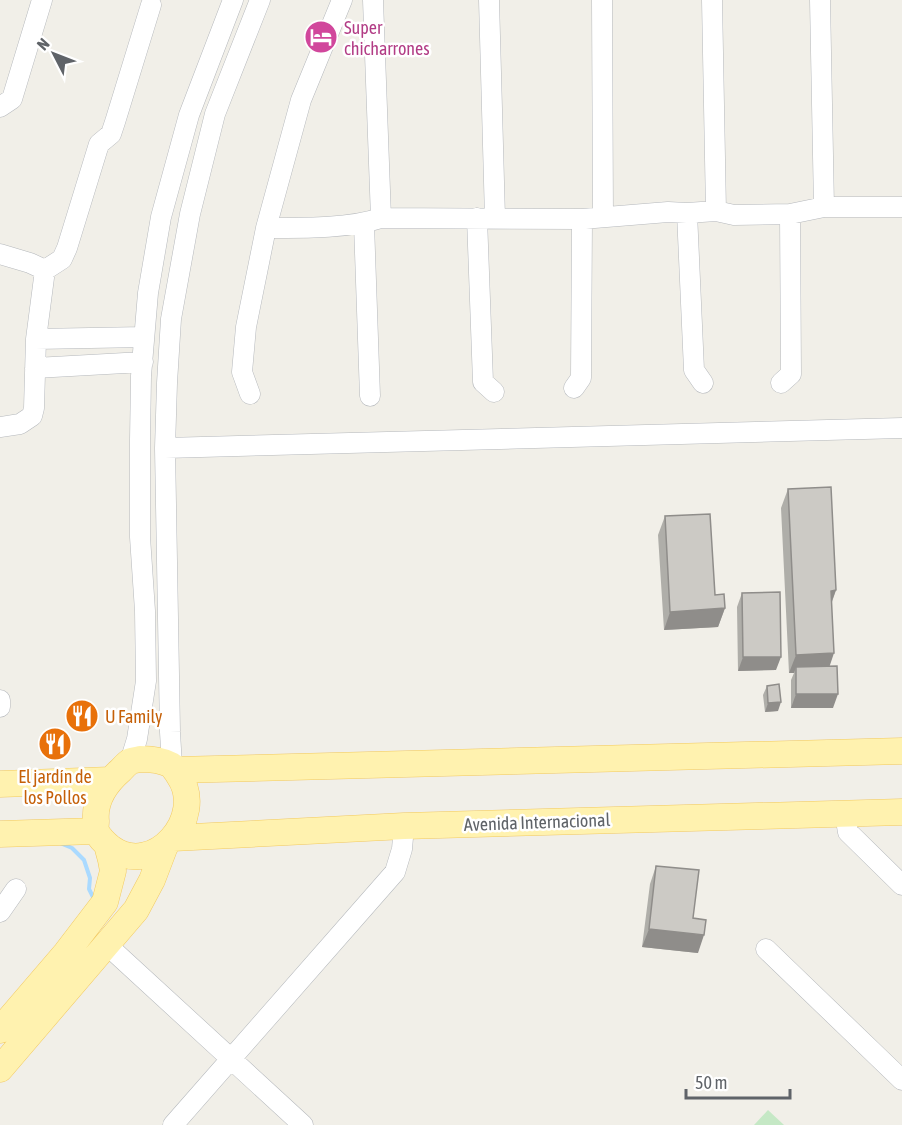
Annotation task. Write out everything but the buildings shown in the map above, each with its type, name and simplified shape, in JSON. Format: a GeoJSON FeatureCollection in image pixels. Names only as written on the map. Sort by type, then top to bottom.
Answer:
{"type":"FeatureCollection","features":[{"type":"Feature","properties":{"kind":"main road"},"geometry":{"type":"LineString","coordinates":[[0,1030],[66,953],[105,902],[113,871],[95,815],[98,801],[105,788],[130,762],[140,759],[154,760],[174,768],[902,751]]}},
{"type":"Feature","properties":{"kind":"main road"},"geometry":{"type":"LineString","coordinates":[[0,1069],[136,910],[169,842],[179,830],[184,819],[187,806],[186,790],[174,768]]}},
{"type":"Feature","properties":{"kind":"main road"},"geometry":{"type":"LineString","coordinates":[[0,784],[111,780]]}},
{"type":"Feature","properties":{"kind":"main road","name":"Avenida Internacional"},"geometry":{"type":"LineString","coordinates":[[169,842],[404,826],[902,812]]}},
{"type":"Feature","properties":{"kind":"main road"},"geometry":{"type":"LineString","coordinates":[[0,834],[101,838],[118,853],[130,856],[146,856],[169,842]]}},
{"type":"Feature","properties":{"kind":"street"},"geometry":{"type":"LineString","coordinates":[[0,107],[12,99],[42,0]]}},
{"type":"Feature","properties":{"kind":"street"},"geometry":{"type":"LineString","coordinates":[[130,762],[137,739],[146,681],[145,611],[140,537],[140,440],[148,293],[161,217],[189,115],[233,0]]}},
{"type":"Feature","properties":{"kind":"street"},"geometry":{"type":"LineString","coordinates":[[174,768],[170,732],[165,448],[171,319],[190,214],[215,114],[260,0]]}},
{"type":"Feature","properties":{"kind":"street"},"geometry":{"type":"LineString","coordinates":[[250,394],[242,372],[246,327],[266,228],[301,100],[342,0]]}},
{"type":"Feature","properties":{"kind":"street"},"geometry":{"type":"LineString","coordinates":[[370,396],[368,369],[372,221],[373,0]]}},
{"type":"Feature","properties":{"kind":"street"},"geometry":{"type":"LineString","coordinates":[[489,0],[483,382],[494,392]]}},
{"type":"Feature","properties":{"kind":"street"},"geometry":{"type":"LineString","coordinates":[[602,0],[603,217]]}},
{"type":"Feature","properties":{"kind":"street"},"geometry":{"type":"LineString","coordinates":[[712,0],[716,211]]}},
{"type":"Feature","properties":{"kind":"street"},"geometry":{"type":"LineString","coordinates":[[819,0],[824,207]]}},
{"type":"Feature","properties":{"kind":"street"},"geometry":{"type":"LineString","coordinates":[[0,427],[20,424],[32,416],[36,339],[45,270],[62,259],[67,248],[99,144],[111,134],[151,4]]}},
{"type":"Feature","properties":{"kind":"street"},"geometry":{"type":"LineString","coordinates":[[266,228],[299,228],[372,221],[486,218],[582,219],[668,212],[716,211],[734,215],[790,214],[824,207],[902,212]]}},
{"type":"Feature","properties":{"kind":"street"},"geometry":{"type":"LineString","coordinates":[[687,213],[694,370],[703,383]]}},
{"type":"Feature","properties":{"kind":"street"},"geometry":{"type":"LineString","coordinates":[[781,383],[791,374],[790,214]]}},
{"type":"Feature","properties":{"kind":"street"},"geometry":{"type":"LineString","coordinates":[[574,388],[581,378],[582,219]]}},
{"type":"Feature","properties":{"kind":"street"},"geometry":{"type":"LineString","coordinates":[[0,254],[45,270]]}},
{"type":"Feature","properties":{"kind":"street"},"geometry":{"type":"LineString","coordinates":[[154,259],[165,257],[172,263],[169,283],[174,300]]}},
{"type":"Feature","properties":{"kind":"street"},"geometry":{"type":"LineString","coordinates":[[36,339],[144,338]]}},
{"type":"Feature","properties":{"kind":"street"},"geometry":{"type":"LineString","coordinates":[[34,368],[143,362]]}},
{"type":"Feature","properties":{"kind":"street"},"geometry":{"type":"LineString","coordinates":[[165,448],[902,428]]}},
{"type":"Feature","properties":{"kind":"street"},"geometry":{"type":"LineString","coordinates":[[145,611],[169,610]]}},
{"type":"Feature","properties":{"kind":"street"},"geometry":{"type":"LineString","coordinates":[[0,700],[0,707]]}},
{"type":"Feature","properties":{"kind":"street"},"geometry":{"type":"LineString","coordinates":[[845,814],[848,832],[902,885]]}},
{"type":"Feature","properties":{"kind":"street"},"geometry":{"type":"LineString","coordinates":[[173,1125],[395,872],[402,849],[404,826]]}},
{"type":"Feature","properties":{"kind":"street"},"geometry":{"type":"LineString","coordinates":[[0,912],[16,889]]}},
{"type":"Feature","properties":{"kind":"street"},"geometry":{"type":"LineString","coordinates":[[107,945],[303,1125]]}},
{"type":"Feature","properties":{"kind":"street"},"geometry":{"type":"LineString","coordinates":[[766,949],[902,1080]]}},
{"type":"Feature","properties":{"kind":"green space"},"geometry":{"type":"Polygon","coordinates":[[[768,1110],[784,1125],[754,1125],[768,1110]]]}},
{"type":"Feature","properties":{"kind":"waterway"},"geometry":{"type":"LineString","coordinates":[[60,843],[72,848],[84,860],[90,878],[89,889],[95,901]]}},
{"type":"Feature","properties":{"kind":"place","name":"Super chicharrones"},"geometry":{"type":"Point","coordinates":[321,37]}},
{"type":"Feature","properties":{"kind":"place","name":"U Family"},"geometry":{"type":"Point","coordinates":[82,716]}},
{"type":"Feature","properties":{"kind":"place","name":"El jardín de los Pollos"},"geometry":{"type":"Point","coordinates":[55,744]}}]}
